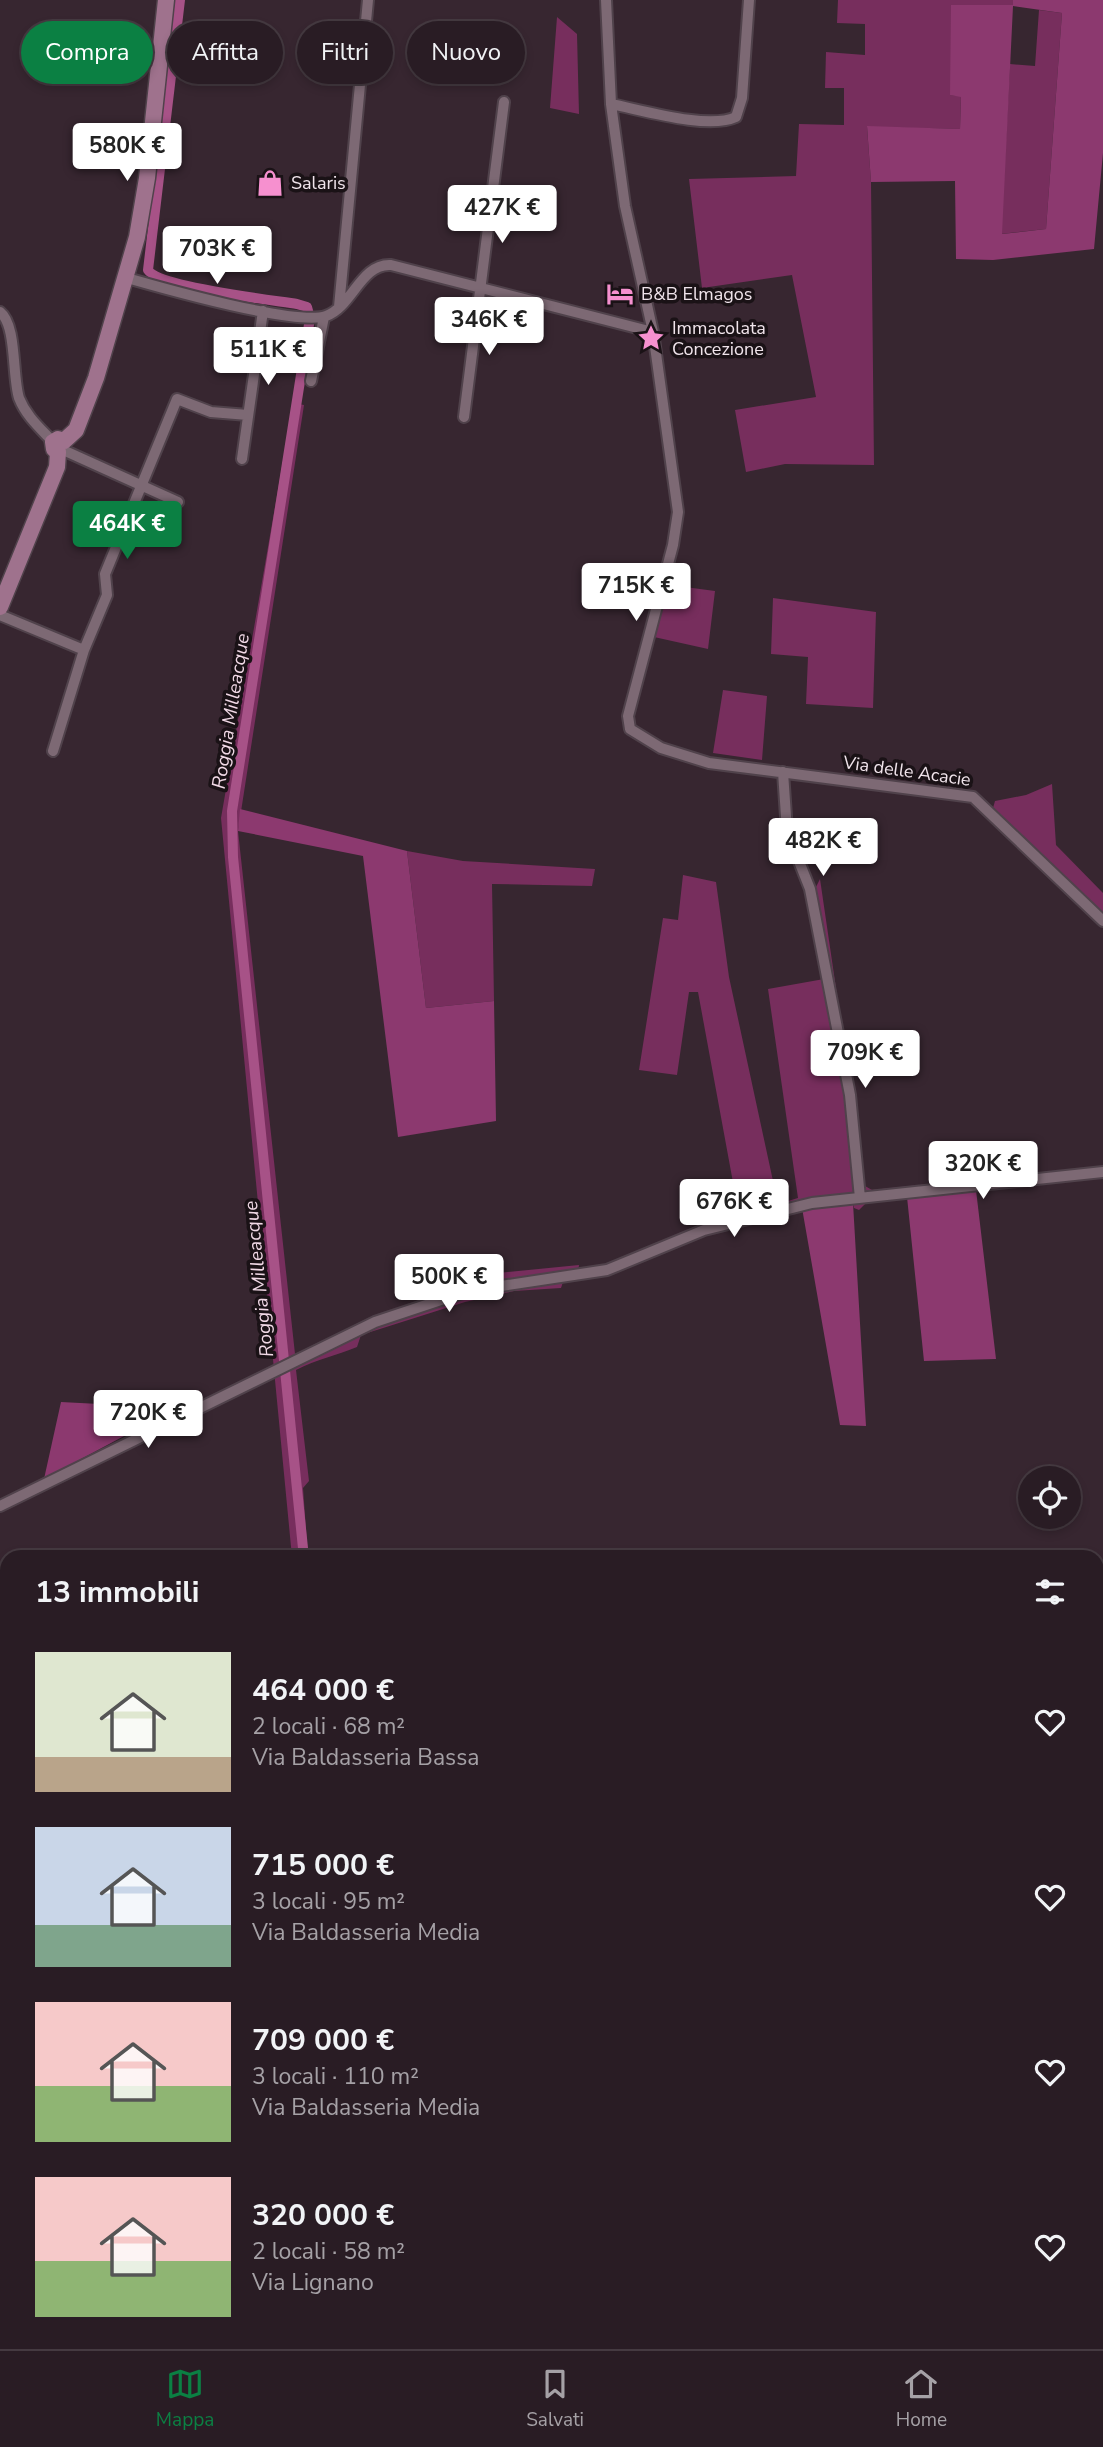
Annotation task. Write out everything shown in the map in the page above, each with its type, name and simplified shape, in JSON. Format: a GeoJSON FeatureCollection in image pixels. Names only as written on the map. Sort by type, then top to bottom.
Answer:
{"type":"FeatureCollection","features":[{"type":"Feature","properties":{"kind":"street"},"geometry":{"type":"LineString","coordinates":[[0,607],[57,467],[59,446],[76,430],[83,413],[127,278],[147,178],[166,0]]}},
{"type":"Feature","properties":{"kind":"street"},"geometry":{"type":"LineString","coordinates":[[339,307],[368,0]]}},
{"type":"Feature","properties":{"kind":"street"},"geometry":{"type":"LineString","coordinates":[[127,278],[193,297],[263,311],[320,317],[339,307],[374,269],[386,264],[653,332],[625,206],[611,104],[606,0]]}},
{"type":"Feature","properties":{"kind":"street"},"geometry":{"type":"LineString","coordinates":[[611,104],[701,120],[726,121],[736,117],[742,98],[748,0]]}},
{"type":"Feature","properties":{"kind":"street"},"geometry":{"type":"LineString","coordinates":[[464,417],[504,102]]}},
{"type":"Feature","properties":{"kind":"street"},"geometry":{"type":"LineString","coordinates":[[242,458],[263,311]]}},
{"type":"Feature","properties":{"kind":"street"},"geometry":{"type":"LineString","coordinates":[[0,312],[8,322],[16,384],[22,404],[59,446],[178,502]]}},
{"type":"Feature","properties":{"kind":"street"},"geometry":{"type":"LineString","coordinates":[[311,381],[320,317]]}},
{"type":"Feature","properties":{"kind":"street","name":"Via delle Acacie"},"geometry":{"type":"LineString","coordinates":[[653,332],[678,512],[673,545],[629,711],[628,725],[649,742],[694,759],[973,797],[1103,921]]}},
{"type":"Feature","properties":{"kind":"street"},"geometry":{"type":"LineString","coordinates":[[53,751],[84,650],[107,595],[105,573],[177,399],[211,412],[248,415]]}},
{"type":"Feature","properties":{"kind":"street"},"geometry":{"type":"LineString","coordinates":[[0,615],[84,650]]}},
{"type":"Feature","properties":{"kind":"street"},"geometry":{"type":"LineString","coordinates":[[783,772],[788,831],[810,889],[850,1095],[860,1198]]}},
{"type":"Feature","properties":{"kind":"street"},"geometry":{"type":"LineString","coordinates":[[0,1506],[375,1322],[468,1291],[607,1270],[704,1230],[812,1203],[1103,1172]]}},
{"type":"Feature","properties":{"kind":"shaded area"},"geometry":{"type":"Polygon","coordinates":[[[838,0],[1013,0],[1013,5],[950,95],[961,96],[960,129],[867,127],[871,182],[874,465],[785,464],[746,472],[735,410],[816,397],[792,275],[702,288],[689,179],[796,176],[799,124],[844,125],[844,88],[825,88],[826,52],[865,55],[865,24],[837,23],[838,0]]]}},
{"type":"Feature","properties":{"kind":"shaded area"},"geometry":{"type":"Polygon","coordinates":[[[1013,0],[1103,0],[1103,153],[1094,249],[993,260],[956,259],[955,181],[871,182],[867,126],[960,129],[961,97],[950,95],[951,5],[1013,5],[1013,0]],[[1013,6],[1002,234],[1046,229],[1062,13],[1013,6]]]}},
{"type":"Feature","properties":{"kind":"shaded area"},"geometry":{"type":"Polygon","coordinates":[[[1039,10],[1062,13],[1046,229],[1001,234],[1010,64],[1035,66],[1039,10]]]}},
{"type":"Feature","properties":{"kind":"shaded area"},"geometry":{"type":"Polygon","coordinates":[[[557,17],[577,34],[579,114],[550,108],[557,17]]]}},
{"type":"Feature","properties":{"kind":"shaded area"},"geometry":{"type":"Polygon","coordinates":[[[293,403],[304,405],[238,831],[295,1354],[383,1313],[498,1280],[498,1273],[579,1265],[578,1272],[608,1266],[739,1215],[698,992],[689,992],[677,1075],[639,1070],[663,918],[678,920],[683,875],[716,882],[729,977],[778,1204],[798,1198],[768,989],[824,979],[811,897],[820,879],[865,1186],[872,1190],[1103,1166],[1103,1177],[868,1201],[859,1210],[854,1208],[853,1203],[776,1214],[700,1235],[601,1275],[563,1282],[561,1288],[514,1291],[465,1302],[361,1335],[357,1347],[296,1370],[309,1481],[303,1488],[307,1550],[291,1550],[221,818],[293,403]]]}},
{"type":"Feature","properties":{"kind":"shaded area"},"geometry":{"type":"Polygon","coordinates":[[[670,585],[715,591],[708,649],[654,637],[670,585]]]}},
{"type":"Feature","properties":{"kind":"shaded area"},"geometry":{"type":"Polygon","coordinates":[[[773,598],[876,612],[873,708],[806,704],[808,657],[771,654],[773,598]]]}},
{"type":"Feature","properties":{"kind":"shaded area"},"geometry":{"type":"Polygon","coordinates":[[[723,690],[767,696],[762,760],[713,753],[723,690]]]}},
{"type":"Feature","properties":{"kind":"shaded area"},"geometry":{"type":"Polygon","coordinates":[[[1052,784],[1056,845],[1103,893],[1103,913],[993,808],[995,801],[1026,795],[1052,784]]]}},
{"type":"Feature","properties":{"kind":"shaded area"},"geometry":{"type":"Polygon","coordinates":[[[240,809],[407,851],[426,1008],[494,1001],[496,1121],[398,1137],[363,856],[238,831],[240,809]]]}},
{"type":"Feature","properties":{"kind":"shaded area"},"geometry":{"type":"Polygon","coordinates":[[[407,851],[463,861],[595,869],[592,886],[492,884],[494,1001],[426,1008],[407,851]]]}},
{"type":"Feature","properties":{"kind":"shaded area"},"geometry":{"type":"Polygon","coordinates":[[[976,1190],[996,1359],[924,1361],[907,1197],[976,1190]]]}},
{"type":"Feature","properties":{"kind":"shaded area"},"geometry":{"type":"Polygon","coordinates":[[[853,1203],[866,1426],[840,1425],[802,1208],[853,1203]]]}},
{"type":"Feature","properties":{"kind":"shaded area"},"geometry":{"type":"Polygon","coordinates":[[[61,1402],[176,1408],[44,1479],[61,1402]]]}},
{"type":"Feature","properties":{"kind":"waterway","name":"Roggia Milleacque"},"geometry":{"type":"LineString","coordinates":[[180,0],[148,270],[156,276],[193,287],[297,304],[307,307],[310,318],[232,811],[233,857],[303,1550]]}},
{"type":"Feature","properties":{"kind":"place","name":"Salaris"},"geometry":{"type":"Point","coordinates":[270,183]}},
{"type":"Feature","properties":{"kind":"place","name":"B&B Elmagos"},"geometry":{"type":"Point","coordinates":[620,294]}},
{"type":"Feature","properties":{"kind":"place","name":"Immacolata Concezione"},"geometry":{"type":"Point","coordinates":[651,338]}}]}
